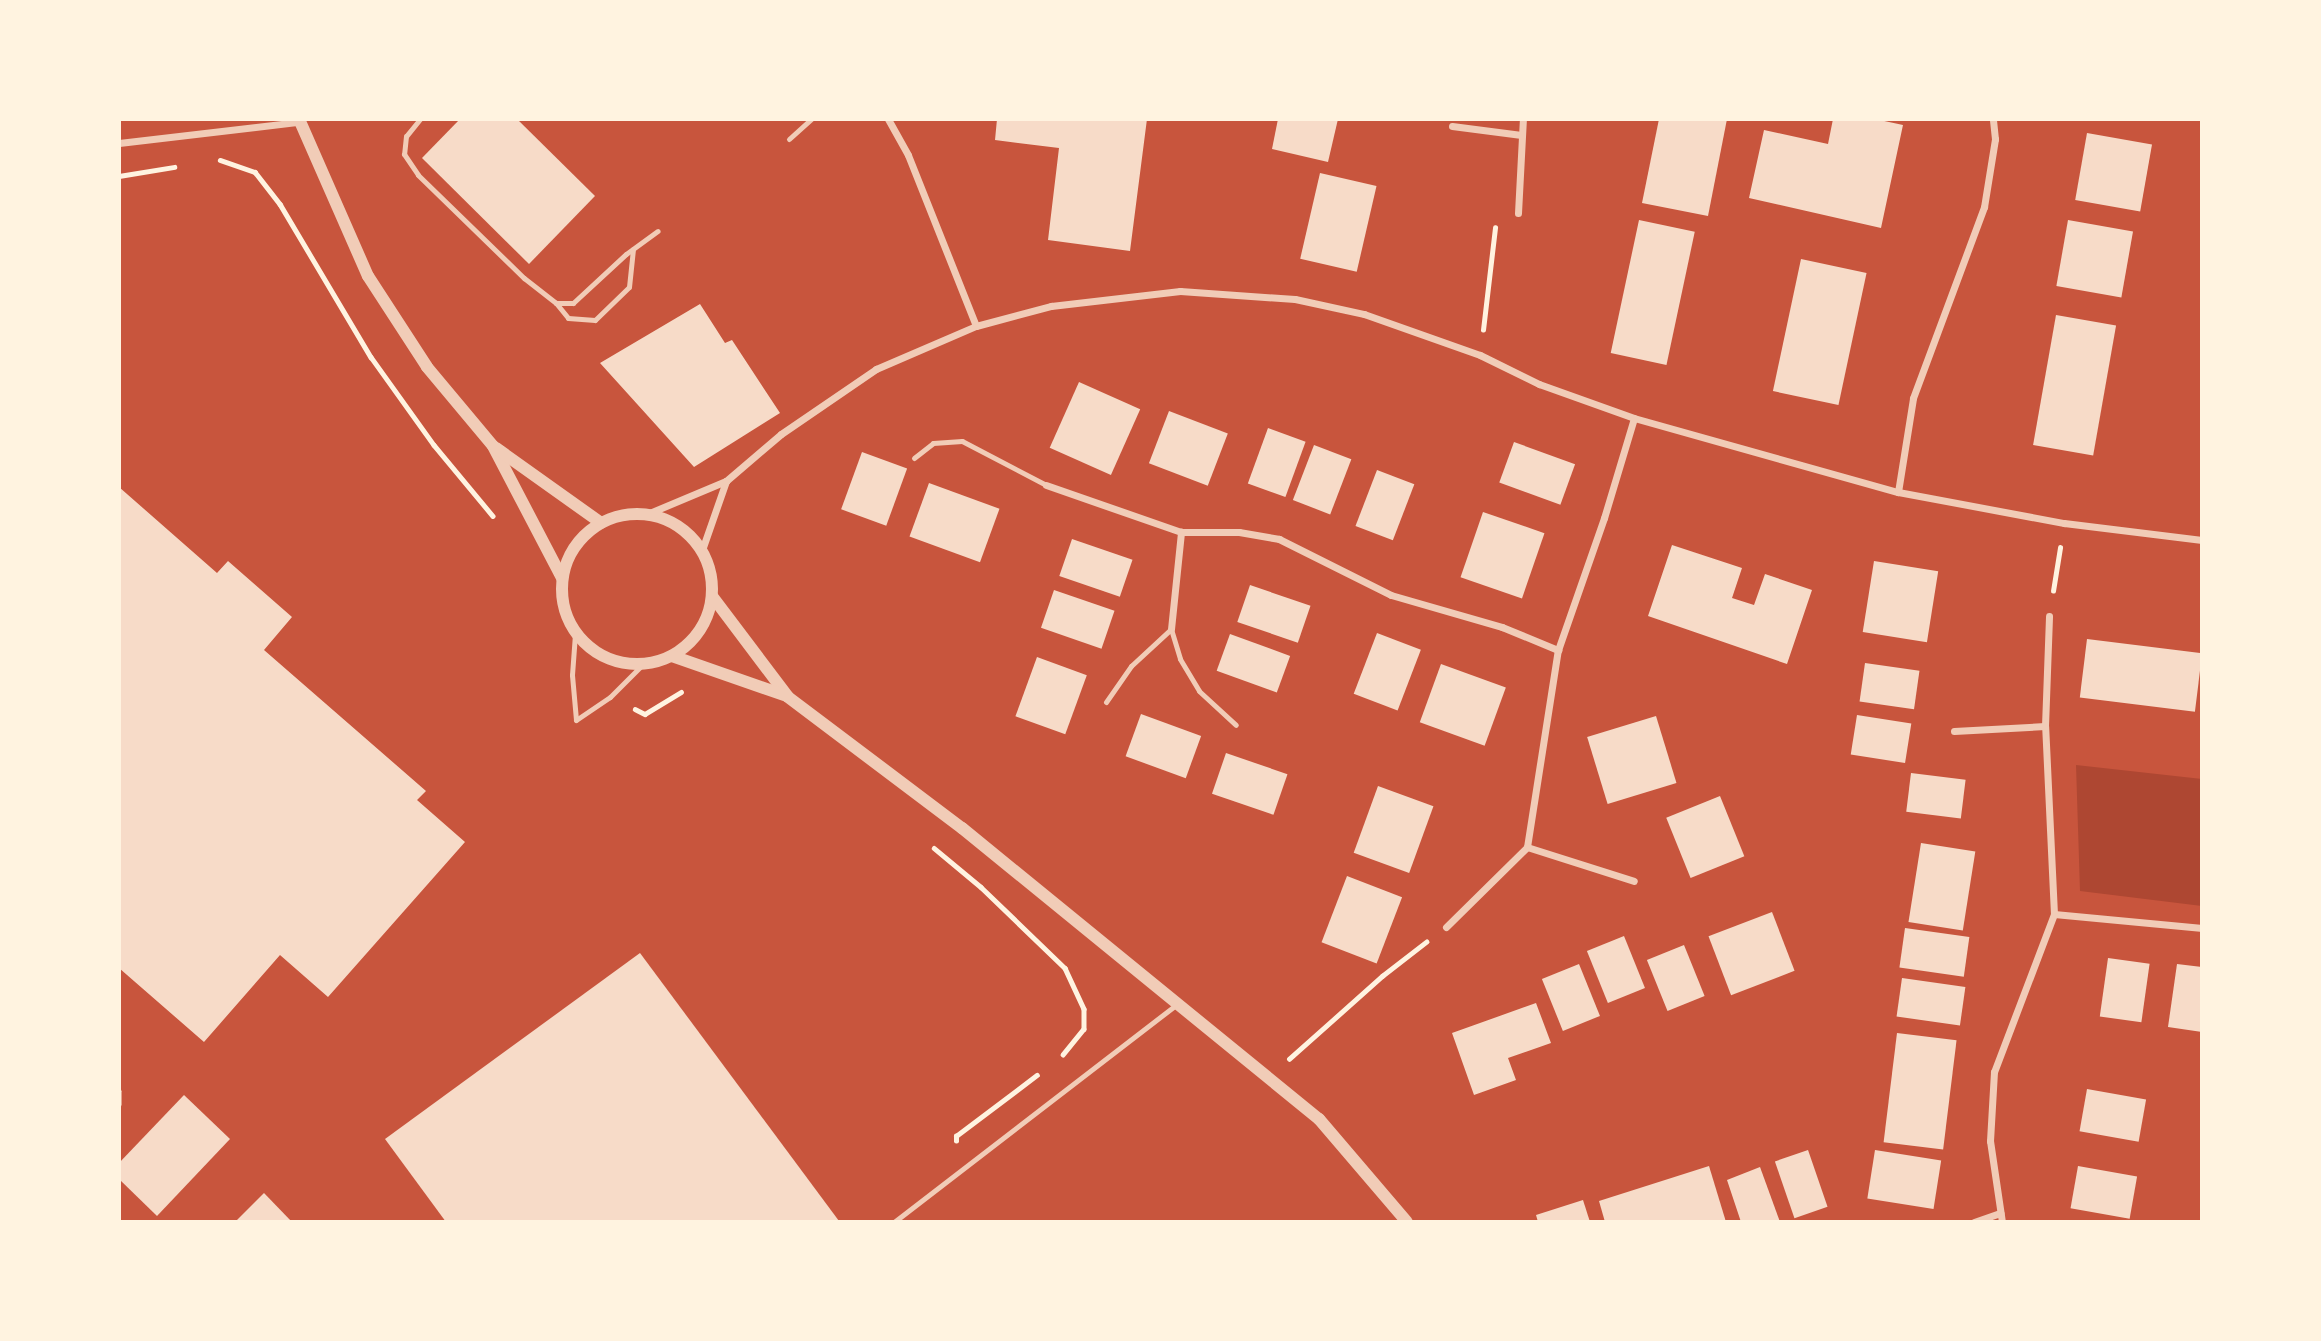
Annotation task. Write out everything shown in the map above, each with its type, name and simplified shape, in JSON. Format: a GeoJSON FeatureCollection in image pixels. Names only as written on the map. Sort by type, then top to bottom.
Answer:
{"type":"FeatureCollection","features":[{"type":"Feature","properties":{"kind":"street"},"geometry":{"type":"LineString","coordinates":[[888,119],[908,155],[976,326]]}},
{"type":"Feature","properties":{"kind":"street"},"geometry":{"type":"LineString","coordinates":[[1518,213],[1523,119]]}},
{"type":"Feature","properties":{"kind":"street"},"geometry":{"type":"LineString","coordinates":[[1898,492],[1913,398],[1984,207],[1995,139],[1993,119]]}},
{"type":"Feature","properties":{"kind":"street"},"geometry":{"type":"LineString","coordinates":[[119,143],[299,121],[368,276],[427,367],[493,446],[562,578]]}},
{"type":"Feature","properties":{"kind":"street"},"geometry":{"type":"LineString","coordinates":[[1452,126],[1521,135]]}},
{"type":"Feature","properties":{"kind":"street"},"geometry":{"type":"LineString","coordinates":[[647,514],[683,529],[702,550],[711,572],[712,596],[703,627],[693,641],[672,656],[643,664],[605,658],[589,648],[575,634],[566,615],[562,578],[567,559],[583,536],[601,523],[622,515],[647,514],[726,481],[781,434],[876,369],[976,326],[1051,306],[1180,291],[1295,299],[1364,314],[1480,355],[1539,384],[1634,418],[1898,492],[2064,523],[2202,540]]}},
{"type":"Feature","properties":{"kind":"street"},"geometry":{"type":"LineString","coordinates":[[1446,927],[1527,847],[1558,650],[1604,518],[1634,418]]}},
{"type":"Feature","properties":{"kind":"street"},"geometry":{"type":"LineString","coordinates":[[493,446],[601,523]]}},
{"type":"Feature","properties":{"kind":"street"},"geometry":{"type":"LineString","coordinates":[[702,550],[726,481]]}},
{"type":"Feature","properties":{"kind":"street"},"geometry":{"type":"LineString","coordinates":[[1045,485],[1181,532],[1239,532],[1279,539],[1391,595],[1502,627],[1558,650]]}},
{"type":"Feature","properties":{"kind":"street"},"geometry":{"type":"LineString","coordinates":[[1171,629],[1181,532]]}},
{"type":"Feature","properties":{"kind":"street"},"geometry":{"type":"LineString","coordinates":[[712,596],[788,697],[962,828],[1319,1119],[1407,1222]]}},
{"type":"Feature","properties":{"kind":"street"},"geometry":{"type":"LineString","coordinates":[[2002,1222],[1990,1141],[1994,1072],[2054,914],[2045,726],[2049,616]]}},
{"type":"Feature","properties":{"kind":"street"},"geometry":{"type":"LineString","coordinates":[[672,656],[788,697]]}},
{"type":"Feature","properties":{"kind":"street"},"geometry":{"type":"LineString","coordinates":[[1954,731],[2045,726]]}},
{"type":"Feature","properties":{"kind":"street"},"geometry":{"type":"LineString","coordinates":[[1527,847],[1634,881]]}},
{"type":"Feature","properties":{"kind":"street"},"geometry":{"type":"LineString","coordinates":[[2054,914],[2202,928]]}},
{"type":"Feature","properties":{"kind":"street"},"geometry":{"type":"LineString","coordinates":[[1974,1222],[2000,1213]]}},
{"type":"Feature","properties":{"kind":"lane"},"geometry":{"type":"LineString","coordinates":[[420,119],[406,136],[404,154],[418,174],[523,278],[556,303],[568,318],[595,320],[629,287],[633,249]]}},
{"type":"Feature","properties":{"kind":"lane"},"geometry":{"type":"LineString","coordinates":[[789,139],[811,119]]}},
{"type":"Feature","properties":{"kind":"lane"},"geometry":{"type":"LineString","coordinates":[[556,303],[573,303],[633,249],[658,232]]}},
{"type":"Feature","properties":{"kind":"lane"},"geometry":{"type":"LineString","coordinates":[[914,458],[933,443],[962,441],[1045,485]]}},
{"type":"Feature","properties":{"kind":"lane"},"geometry":{"type":"LineString","coordinates":[[1106,702],[1131,666],[1171,629],[1180,659],[1199,691],[1236,726]]}},
{"type":"Feature","properties":{"kind":"lane"},"geometry":{"type":"LineString","coordinates":[[575,634],[572,674],[576,720],[610,697],[643,664]]}},
{"type":"Feature","properties":{"kind":"lane"},"geometry":{"type":"LineString","coordinates":[[894,1222],[1177,1004]]}},
{"type":"Feature","properties":{"kind":"path"},"geometry":{"type":"LineString","coordinates":[[1480,355],[1496,224],[1518,213]]}},
{"type":"Feature","properties":{"kind":"path"},"geometry":{"type":"LineString","coordinates":[[2049,616],[2064,523]]}},
{"type":"Feature","properties":{"kind":"path"},"geometry":{"type":"LineString","coordinates":[[1269,1078],[1382,976],[1446,927]]}},
{"type":"Feature","properties":{"kind":"path"},"geometry":{"type":"LineString","coordinates":[[119,1091],[119,1104]]}},
{"type":"Feature","properties":{"kind":"shaded area"},"geometry":{"type":"Polygon","coordinates":[[[2076,765],[2202,779],[2202,906],[2080,891],[2076,765]]]}},
{"type":"Feature","properties":{"kind":"building"},"geometry":{"type":"Polygon","coordinates":[[[460,119],[517,119],[595,196],[529,264],[422,158],[460,119]]]}},
{"type":"Feature","properties":{"kind":"building"},"geometry":{"type":"Polygon","coordinates":[[[997,119],[1147,119],[1130,251],[1048,240],[1059,148],[995,140],[997,119]]]}},
{"type":"Feature","properties":{"kind":"building"},"geometry":{"type":"Polygon","coordinates":[[[1278,119],[1338,119],[1328,162],[1272,149],[1278,119]]]}},
{"type":"Feature","properties":{"kind":"building"},"geometry":{"type":"Polygon","coordinates":[[[1659,119],[1727,119],[1708,216],[1642,203],[1659,119]]]}},
{"type":"Feature","properties":{"kind":"building"},"geometry":{"type":"Polygon","coordinates":[[[1833,119],[1875,119],[1903,125],[1881,228],[1749,198],[1764,130],[1828,144],[1833,119]]]}},
{"type":"Feature","properties":{"kind":"building"},"geometry":{"type":"Polygon","coordinates":[[[2087,133],[2152,144],[2140,211],[2075,200],[2087,133]]]}},
{"type":"Feature","properties":{"kind":"building"},"geometry":{"type":"Polygon","coordinates":[[[1320,173],[1377,186],[1357,272],[1300,259],[1320,173]]]}},
{"type":"Feature","properties":{"kind":"building"},"geometry":{"type":"Polygon","coordinates":[[[1639,220],[1695,232],[1666,365],[1611,353],[1639,220]]]}},
{"type":"Feature","properties":{"kind":"building"},"geometry":{"type":"Polygon","coordinates":[[[2068,220],[2133,231],[2121,297],[2056,286],[2068,220]]]}},
{"type":"Feature","properties":{"kind":"building"},"geometry":{"type":"Polygon","coordinates":[[[1801,259],[1867,273],[1838,405],[1773,391],[1801,259]]]}},
{"type":"Feature","properties":{"kind":"building"},"geometry":{"type":"Polygon","coordinates":[[[700,304],[725,343],[732,340],[780,413],[694,467],[600,363],[700,304]]]}},
{"type":"Feature","properties":{"kind":"building"},"geometry":{"type":"Polygon","coordinates":[[[2056,315],[2116,326],[2093,456],[2033,445],[2056,315]]]}},
{"type":"Feature","properties":{"kind":"building"},"geometry":{"type":"Polygon","coordinates":[[[1079,382],[1140,409],[1111,475],[1050,448],[1079,382]]]}},
{"type":"Feature","properties":{"kind":"building"},"geometry":{"type":"Polygon","coordinates":[[[1169,411],[1228,434],[1208,486],[1149,463],[1169,411]]]}},
{"type":"Feature","properties":{"kind":"building"},"geometry":{"type":"Polygon","coordinates":[[[1268,428],[1306,442],[1285,497],[1248,483],[1268,428]]]}},
{"type":"Feature","properties":{"kind":"building"},"geometry":{"type":"Polygon","coordinates":[[[1514,442],[1575,464],[1560,505],[1499,482],[1514,442]]]}},
{"type":"Feature","properties":{"kind":"building"},"geometry":{"type":"Polygon","coordinates":[[[1314,445],[1351,459],[1330,514],[1293,500],[1314,445]]]}},
{"type":"Feature","properties":{"kind":"building"},"geometry":{"type":"Polygon","coordinates":[[[862,452],[907,468],[886,526],[841,509],[862,452]]]}},
{"type":"Feature","properties":{"kind":"building"},"geometry":{"type":"Polygon","coordinates":[[[1377,470],[1414,484],[1393,540],[1355,526],[1377,470]]]}},
{"type":"Feature","properties":{"kind":"building"},"geometry":{"type":"Polygon","coordinates":[[[929,483],[999,509],[980,562],[910,537],[929,483]]]}},
{"type":"Feature","properties":{"kind":"building"},"geometry":{"type":"Polygon","coordinates":[[[119,487],[217,573],[228,561],[292,617],[264,650],[426,791],[417,800],[465,842],[328,997],[280,955],[204,1042],[119,968],[119,487]]]}},
{"type":"Feature","properties":{"kind":"building"},"geometry":{"type":"Polygon","coordinates":[[[1483,512],[1544,533],[1522,598],[1461,577],[1483,512]]]}},
{"type":"Feature","properties":{"kind":"building"},"geometry":{"type":"Polygon","coordinates":[[[1072,539],[1133,560],[1120,597],[1059,576],[1072,539]]]}},
{"type":"Feature","properties":{"kind":"building"},"geometry":{"type":"Polygon","coordinates":[[[1672,545],[1742,568],[1732,598],[1754,605],[1765,574],[1812,590],[1787,664],[1648,616],[1672,545]]]}},
{"type":"Feature","properties":{"kind":"building"},"geometry":{"type":"Polygon","coordinates":[[[1874,561],[1938,571],[1927,642],[1863,632],[1874,561]]]}},
{"type":"Feature","properties":{"kind":"building"},"geometry":{"type":"Polygon","coordinates":[[[1250,585],[1311,606],[1298,643],[1237,622],[1250,585]]]}},
{"type":"Feature","properties":{"kind":"building"},"geometry":{"type":"Polygon","coordinates":[[[1054,590],[1115,611],[1101,649],[1041,628],[1054,590]]]}},
{"type":"Feature","properties":{"kind":"building"},"geometry":{"type":"Polygon","coordinates":[[[1377,633],[1421,650],[1398,711],[1354,694],[1377,633]]]}},
{"type":"Feature","properties":{"kind":"building"},"geometry":{"type":"Polygon","coordinates":[[[1230,634],[1290,656],[1277,693],[1217,671],[1230,634]]]}},
{"type":"Feature","properties":{"kind":"building"},"geometry":{"type":"Polygon","coordinates":[[[2087,639],[2202,653],[2195,712],[2080,698],[2087,639]]]}},
{"type":"Feature","properties":{"kind":"building"},"geometry":{"type":"Polygon","coordinates":[[[1037,657],[1087,675],[1065,734],[1015,716],[1037,657]]]}},
{"type":"Feature","properties":{"kind":"building"},"geometry":{"type":"Polygon","coordinates":[[[1865,663],[1919,671],[1914,709],[1860,702],[1865,663]]]}},
{"type":"Feature","properties":{"kind":"building"},"geometry":{"type":"Polygon","coordinates":[[[1441,664],[1506,688],[1485,746],[1420,722],[1441,664]]]}},
{"type":"Feature","properties":{"kind":"building"},"geometry":{"type":"Polygon","coordinates":[[[1141,714],[1201,736],[1186,778],[1126,756],[1141,714]]]}},
{"type":"Feature","properties":{"kind":"building"},"geometry":{"type":"Polygon","coordinates":[[[1857,715],[1911,724],[1905,763],[1851,755],[1857,715]]]}},
{"type":"Feature","properties":{"kind":"building"},"geometry":{"type":"Polygon","coordinates":[[[1656,716],[1676,783],[1608,804],[1587,737],[1656,716]]]}},
{"type":"Feature","properties":{"kind":"building"},"geometry":{"type":"Polygon","coordinates":[[[1226,753],[1287,774],[1273,815],[1212,794],[1226,753]]]}},
{"type":"Feature","properties":{"kind":"building"},"geometry":{"type":"Polygon","coordinates":[[[1911,773],[1966,780],[1961,818],[1906,812],[1911,773]]]}},
{"type":"Feature","properties":{"kind":"building"},"geometry":{"type":"Polygon","coordinates":[[[1378,786],[1433,806],[1409,873],[1354,853],[1378,786]]]}},
{"type":"Feature","properties":{"kind":"building"},"geometry":{"type":"Polygon","coordinates":[[[1720,796],[1744,856],[1691,878],[1666,818],[1720,796]]]}},
{"type":"Feature","properties":{"kind":"building"},"geometry":{"type":"Polygon","coordinates":[[[1921,843],[1975,852],[1963,931],[1908,922],[1921,843]]]}},
{"type":"Feature","properties":{"kind":"building"},"geometry":{"type":"Polygon","coordinates":[[[1347,876],[1402,897],[1377,963],[1322,942],[1347,876]]]}},
{"type":"Feature","properties":{"kind":"building"},"geometry":{"type":"Polygon","coordinates":[[[1772,912],[1795,971],[1731,995],[1709,936],[1772,912]]]}},
{"type":"Feature","properties":{"kind":"building"},"geometry":{"type":"Polygon","coordinates":[[[1905,928],[1969,937],[1964,977],[1899,968],[1905,928]]]}},
{"type":"Feature","properties":{"kind":"building"},"geometry":{"type":"Polygon","coordinates":[[[1624,936],[1645,988],[1608,1003],[1587,951],[1624,936]]]}},
{"type":"Feature","properties":{"kind":"building"},"geometry":{"type":"Polygon","coordinates":[[[1684,945],[1705,996],[1668,1011],[1647,960],[1684,945]]]}},
{"type":"Feature","properties":{"kind":"building"},"geometry":{"type":"Polygon","coordinates":[[[640,953],[839,1221],[446,1222],[385,1139],[640,953]]]}},
{"type":"Feature","properties":{"kind":"building"},"geometry":{"type":"Polygon","coordinates":[[[2108,958],[2150,964],[2141,1022],[2100,1016],[2108,958]]]}},
{"type":"Feature","properties":{"kind":"building"},"geometry":{"type":"Polygon","coordinates":[[[1579,964],[1600,1016],[1563,1031],[1542,979],[1579,964]]]}},
{"type":"Feature","properties":{"kind":"building"},"geometry":{"type":"Polygon","coordinates":[[[2177,964],[2202,967],[2202,1032],[2168,1027],[2177,964]]]}},
{"type":"Feature","properties":{"kind":"building"},"geometry":{"type":"Polygon","coordinates":[[[1902,978],[1965,987],[1960,1026],[1897,1017],[1902,978]]]}},
{"type":"Feature","properties":{"kind":"building"},"geometry":{"type":"Polygon","coordinates":[[[1536,1003],[1551,1043],[1508,1058],[1516,1080],[1474,1095],[1452,1033],[1536,1003]]]}},
{"type":"Feature","properties":{"kind":"building"},"geometry":{"type":"Polygon","coordinates":[[[1897,1033],[1957,1040],[1943,1149],[1884,1142],[1897,1033]]]}},
{"type":"Feature","properties":{"kind":"building"},"geometry":{"type":"Polygon","coordinates":[[[2087,1089],[2146,1099],[2139,1142],[2080,1131],[2087,1089]]]}},
{"type":"Feature","properties":{"kind":"building"},"geometry":{"type":"Polygon","coordinates":[[[184,1095],[230,1139],[157,1216],[119,1179],[119,1163],[184,1095]]]}},
{"type":"Feature","properties":{"kind":"building"},"geometry":{"type":"Polygon","coordinates":[[[1808,1150],[1828,1207],[1794,1218],[1775,1161],[1808,1150]]]}},
{"type":"Feature","properties":{"kind":"building"},"geometry":{"type":"Polygon","coordinates":[[[1875,1150],[1941,1160],[1934,1209],[1867,1198],[1875,1150]]]}},
{"type":"Feature","properties":{"kind":"building"},"geometry":{"type":"Polygon","coordinates":[[[1709,1166],[1726,1222],[1605,1222],[1599,1201],[1709,1166]]]}},
{"type":"Feature","properties":{"kind":"building"},"geometry":{"type":"Polygon","coordinates":[[[2078,1166],[2137,1176],[2130,1219],[2071,1208],[2078,1166]]]}},
{"type":"Feature","properties":{"kind":"building"},"geometry":{"type":"Polygon","coordinates":[[[1760,1167],[1780,1222],[1741,1222],[1727,1180],[1760,1167]]]}},
{"type":"Feature","properties":{"kind":"building"},"geometry":{"type":"Polygon","coordinates":[[[264,1193],[292,1222],[235,1222],[264,1193]]]}},
{"type":"Feature","properties":{"kind":"building"},"geometry":{"type":"Polygon","coordinates":[[[1583,1200],[1590,1222],[1538,1222],[1536,1215],[1583,1200]]]}}]}
